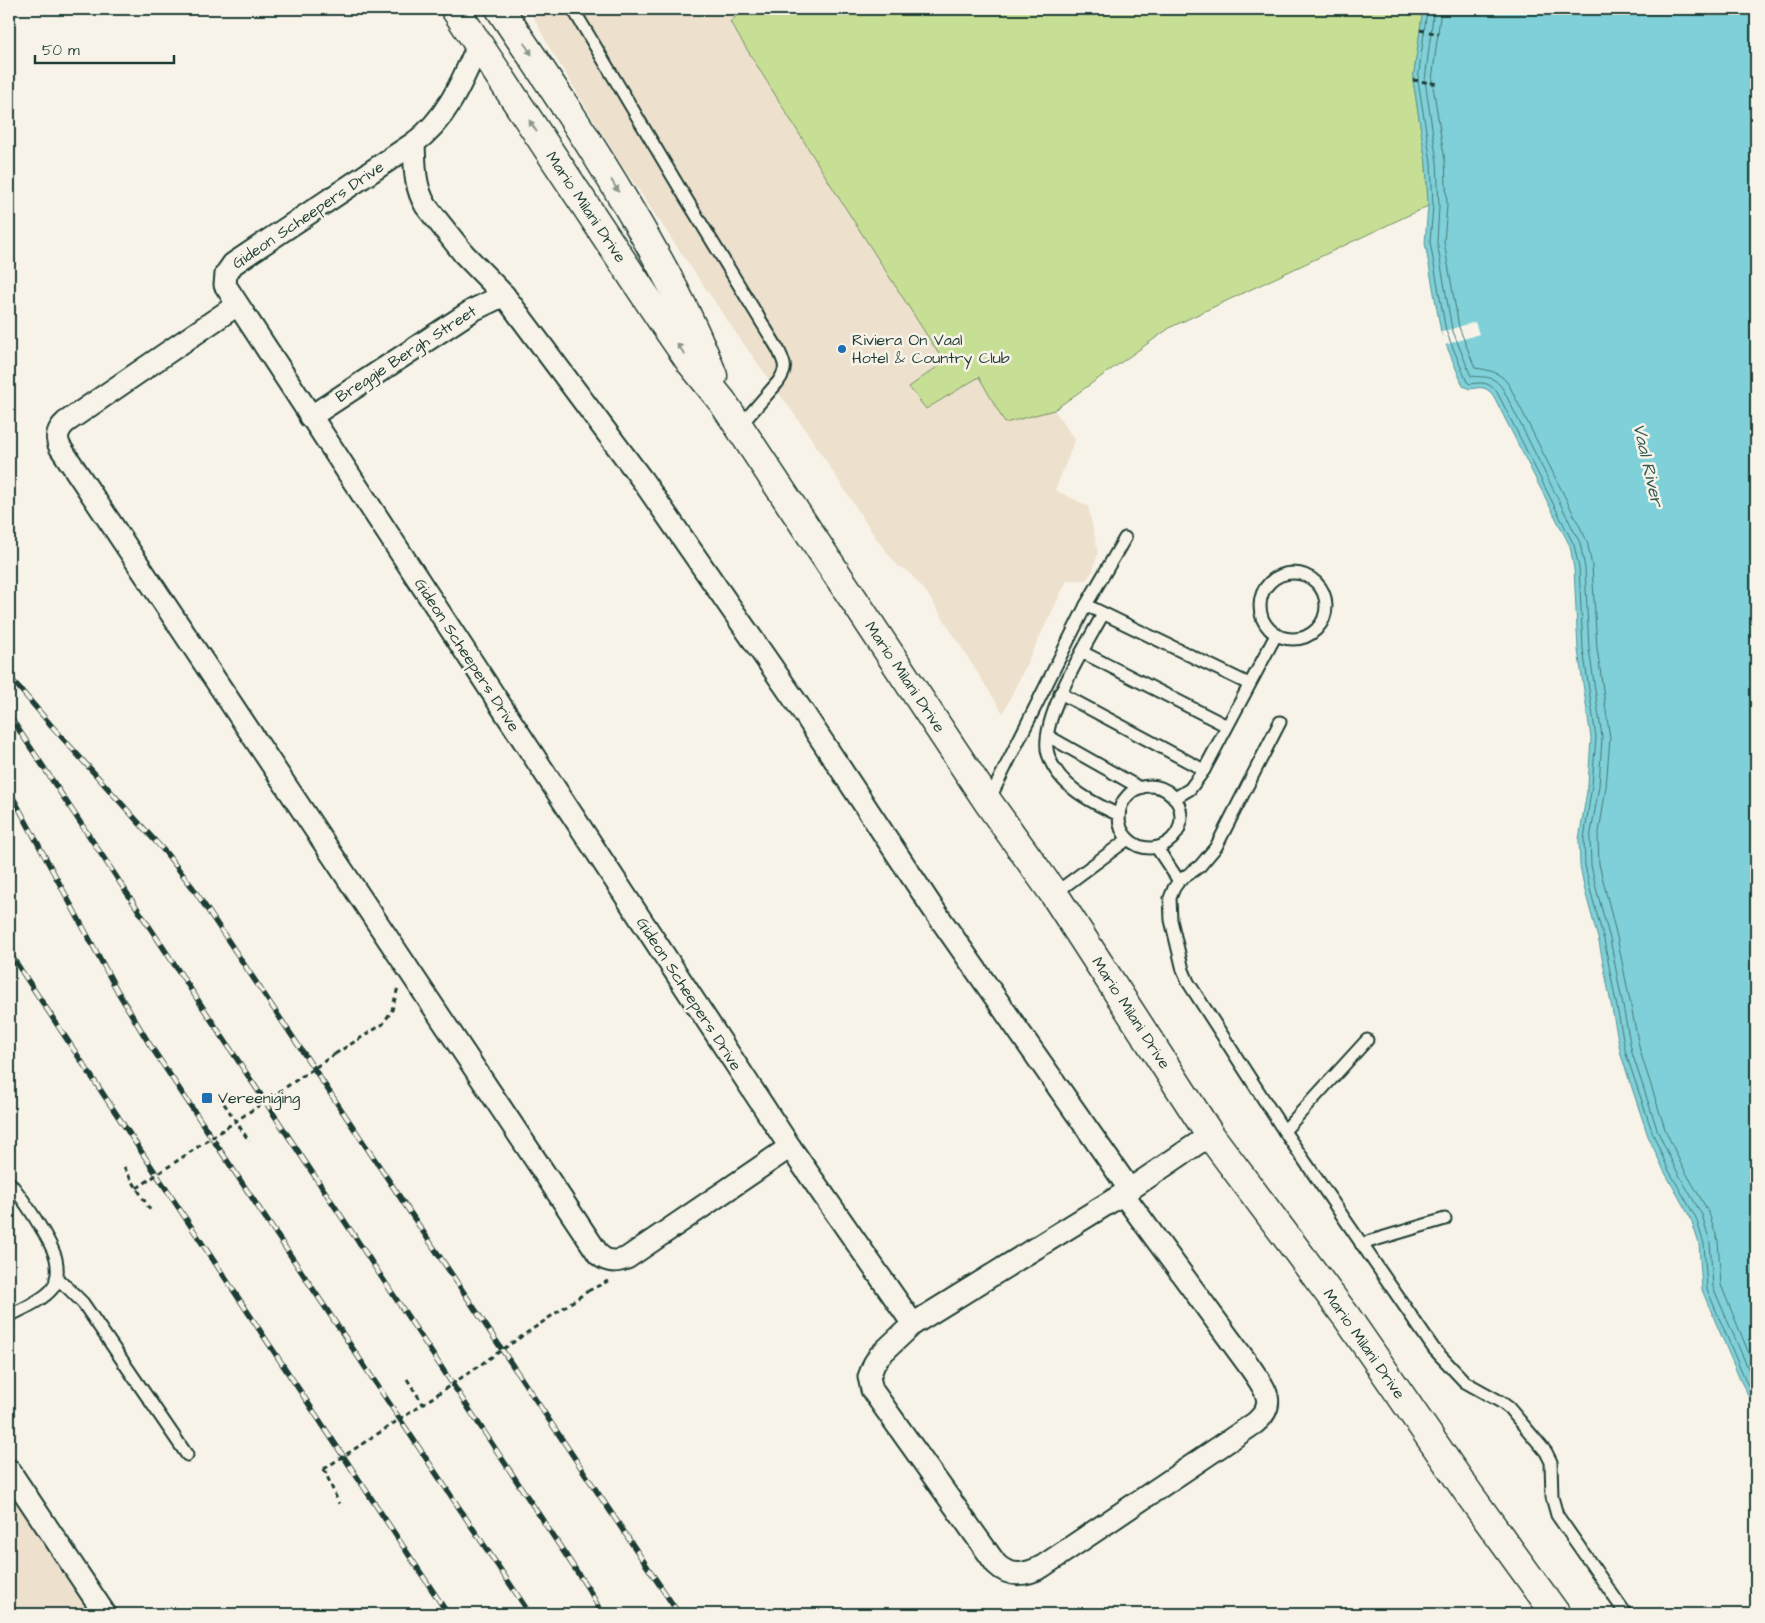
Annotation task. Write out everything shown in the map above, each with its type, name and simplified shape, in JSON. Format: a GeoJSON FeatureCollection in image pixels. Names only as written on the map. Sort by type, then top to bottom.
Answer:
{"type":"FeatureCollection","features":[{"type":"Feature","properties":{"kind":"main road","name":"Mario Milani Drive"},"geometry":{"type":"LineString","coordinates":[[455,9],[691,363],[722,401],[988,802],[1054,894],[1210,1135],[1346,1316],[1469,1494],[1556,1614]]}},
{"type":"Feature","properties":{"kind":"main road","name":"Mario Milani Drive"},"geometry":{"type":"LineString","coordinates":[[500,9],[591,147],[659,260],[702,346],[722,401]]}},
{"type":"Feature","properties":{"kind":"main road"},"geometry":{"type":"LineString","coordinates":[[560,168],[591,147]]}},
{"type":"Feature","properties":{"kind":"street","name":"Gideon Scheepers Drive"},"geometry":{"type":"LineString","coordinates":[[479,44],[452,102],[434,126],[414,143],[233,264],[226,274],[225,285],[790,1147],[913,1324]]}},
{"type":"Feature","properties":{"kind":"street"},"geometry":{"type":"LineString","coordinates":[[414,143],[416,181],[426,206],[464,254],[504,295],[648,489],[803,712],[932,907],[1127,1192],[1250,1367],[1268,1395],[1267,1406],[1262,1418],[1255,1423],[1038,1568],[1026,1573],[1015,1574],[1005,1572],[996,1564],[870,1386],[870,1372],[880,1356],[913,1324],[1127,1192],[1210,1135]]}},
{"type":"Feature","properties":{"kind":"street","name":"Breggie Bergh Street"},"geometry":{"type":"LineString","coordinates":[[310,417],[473,310],[504,295]]}},
{"type":"Feature","properties":{"kind":"street"},"geometry":{"type":"LineString","coordinates":[[237,305],[66,422],[59,432],[58,442],[596,1252],[606,1261],[619,1261],[627,1258],[790,1147]]}},
{"type":"Feature","properties":{"kind":"street"},"geometry":{"type":"LineString","coordinates":[[9,1470],[105,1614]]}},
{"type":"Feature","properties":{"kind":"lane"},"geometry":{"type":"LineString","coordinates":[[573,9],[778,349],[785,366],[784,374],[778,382],[739,427]]}},
{"type":"Feature","properties":{"kind":"lane"},"geometry":{"type":"LineString","coordinates":[[988,802],[1086,605],[1126,538]]}},
{"type":"Feature","properties":{"kind":"lane"},"geometry":{"type":"LineString","coordinates":[[1287,573],[1298,573],[1308,576],[1317,582],[1325,596],[1326,612],[1322,622],[1316,630],[1307,636],[1286,639],[1276,635],[1267,627],[1262,617],[1260,606],[1262,595],[1267,585],[1276,577],[1287,573]]}},
{"type":"Feature","properties":{"kind":"lane"},"geometry":{"type":"LineString","coordinates":[[1086,605],[1249,684]]}},
{"type":"Feature","properties":{"kind":"lane"},"geometry":{"type":"LineString","coordinates":[[1104,614],[1060,694],[1048,736],[1047,749],[1055,769],[1069,785],[1091,802],[1119,815]]}},
{"type":"Feature","properties":{"kind":"lane"},"geometry":{"type":"LineString","coordinates":[[1176,798],[1190,790],[1204,770],[1276,635]]}},
{"type":"Feature","properties":{"kind":"lane"},"geometry":{"type":"LineString","coordinates":[[1082,652],[1227,726]]}},
{"type":"Feature","properties":{"kind":"lane"},"geometry":{"type":"LineString","coordinates":[[1060,694],[1204,770]]}},
{"type":"Feature","properties":{"kind":"lane"},"geometry":{"type":"LineString","coordinates":[[1280,722],[1216,847],[1200,866],[1179,881],[1170,898],[1171,920],[1188,982],[1284,1131],[1434,1349],[1465,1382],[1480,1392],[1502,1402],[1509,1408],[1546,1452],[1551,1462],[1552,1497],[1557,1516],[1626,1614]]}},
{"type":"Feature","properties":{"kind":"lane"},"geometry":{"type":"LineString","coordinates":[[1048,736],[1140,788]]}},
{"type":"Feature","properties":{"kind":"lane"},"geometry":{"type":"LineString","coordinates":[[1160,787],[1176,798],[1180,807],[1182,818],[1180,828],[1175,837],[1167,844],[1157,848],[1137,846],[1123,832],[1119,815],[1122,803],[1130,794],[1140,788],[1160,787]]}},
{"type":"Feature","properties":{"kind":"lane"},"geometry":{"type":"LineString","coordinates":[[1054,894],[1128,839]]}},
{"type":"Feature","properties":{"kind":"lane"},"geometry":{"type":"LineString","coordinates":[[1157,848],[1179,881]]}},
{"type":"Feature","properties":{"kind":"lane"},"geometry":{"type":"LineString","coordinates":[[1284,1131],[1367,1040]]}},
{"type":"Feature","properties":{"kind":"lane"},"geometry":{"type":"LineString","coordinates":[[9,1182],[17,1190],[56,1258],[56,1278],[53,1288],[45,1295],[11,1311]]}},
{"type":"Feature","properties":{"kind":"lane"},"geometry":{"type":"LineString","coordinates":[[1361,1244],[1445,1219]]}},
{"type":"Feature","properties":{"kind":"lane"},"geometry":{"type":"LineString","coordinates":[[56,1278],[84,1303],[187,1455]]}},
{"type":"Feature","properties":{"kind":"path"},"geometry":{"type":"LineString","coordinates":[[1420,30],[1439,34]]}},
{"type":"Feature","properties":{"kind":"path"},"geometry":{"type":"LineString","coordinates":[[1413,80],[1438,84]]}},
{"type":"Feature","properties":{"kind":"path"},"geometry":{"type":"LineString","coordinates":[[137,1188],[335,1054],[383,1024],[392,1010],[404,964]]}},
{"type":"Feature","properties":{"kind":"path"},"geometry":{"type":"LineString","coordinates":[[219,1096],[249,1141]]}},
{"type":"Feature","properties":{"kind":"path"},"geometry":{"type":"LineString","coordinates":[[124,1168],[152,1213]]}},
{"type":"Feature","properties":{"kind":"path"},"geometry":{"type":"LineString","coordinates":[[339,1504],[324,1469],[588,1291]]}},
{"type":"Feature","properties":{"kind":"path"},"geometry":{"type":"LineString","coordinates":[[407,1379],[423,1404]]}},
{"type":"Feature","properties":{"kind":"shaded area","name":"Riviera On Vaal Hotel & Country Club"},"geometry":{"type":"Polygon","coordinates":[[[529,9],[738,9],[740,13],[730,22],[839,198],[944,362],[910,387],[927,409],[979,377],[1005,423],[1054,410],[1075,440],[1055,490],[1088,506],[1098,553],[1093,570],[1086,580],[1067,580],[1003,713],[927,593],[907,570],[898,566],[878,541],[805,429],[738,336],[624,169],[551,50],[529,9]]]}},
{"type":"Feature","properties":{"kind":"shaded area"},"geometry":{"type":"Polygon","coordinates":[[[9,1482],[95,1614],[9,1614],[9,1482]]]}},
{"type":"Feature","properties":{"kind":"green space"},"geometry":{"type":"Polygon","coordinates":[[[738,9],[1423,9],[1413,80],[1426,163],[1428,206],[1171,327],[1054,410],[1005,423],[979,377],[926,409],[909,387],[944,362],[839,198],[730,22],[740,13],[738,9]]]}},
{"type":"Feature","properties":{"kind":"water","name":"Vaal River"},"geometry":{"type":"Polygon","coordinates":[[[1423,9],[1756,9],[1756,1409],[1741,1382],[1702,1290],[1699,1244],[1691,1219],[1664,1171],[1648,1136],[1621,1055],[1599,942],[1585,891],[1580,866],[1579,839],[1588,785],[1591,738],[1578,650],[1574,569],[1570,546],[1493,395],[1485,389],[1470,389],[1463,386],[1441,332],[1425,243],[1428,206],[1426,163],[1413,80],[1423,9]]]}},
{"type":"Feature","properties":{"kind":"pier"},"geometry":{"type":"Polygon","coordinates":[[[1475,322],[1479,334],[1445,345],[1441,332],[1475,322]]]}},
{"type":"Feature","properties":{"kind":"railway"},"geometry":{"type":"LineString","coordinates":[[9,676],[166,853],[193,888],[679,1614]]}},
{"type":"Feature","properties":{"kind":"railway"},"geometry":{"type":"LineString","coordinates":[[9,715],[591,1593],[602,1614]]}},
{"type":"Feature","properties":{"kind":"railway"},"geometry":{"type":"LineString","coordinates":[[9,790],[118,992],[150,1045],[530,1614]]}},
{"type":"Feature","properties":{"kind":"railway"},"geometry":{"type":"LineString","coordinates":[[9,952],[448,1614]]}},
{"type":"Feature","properties":{"kind":"place","name":"Riviera On Vaal Hotel & Country Club"},"geometry":{"type":"Point","coordinates":[842,349]}},
{"type":"Feature","properties":{"kind":"place","name":"Vereeniging"},"geometry":{"type":"Point","coordinates":[207,1098]}}]}
